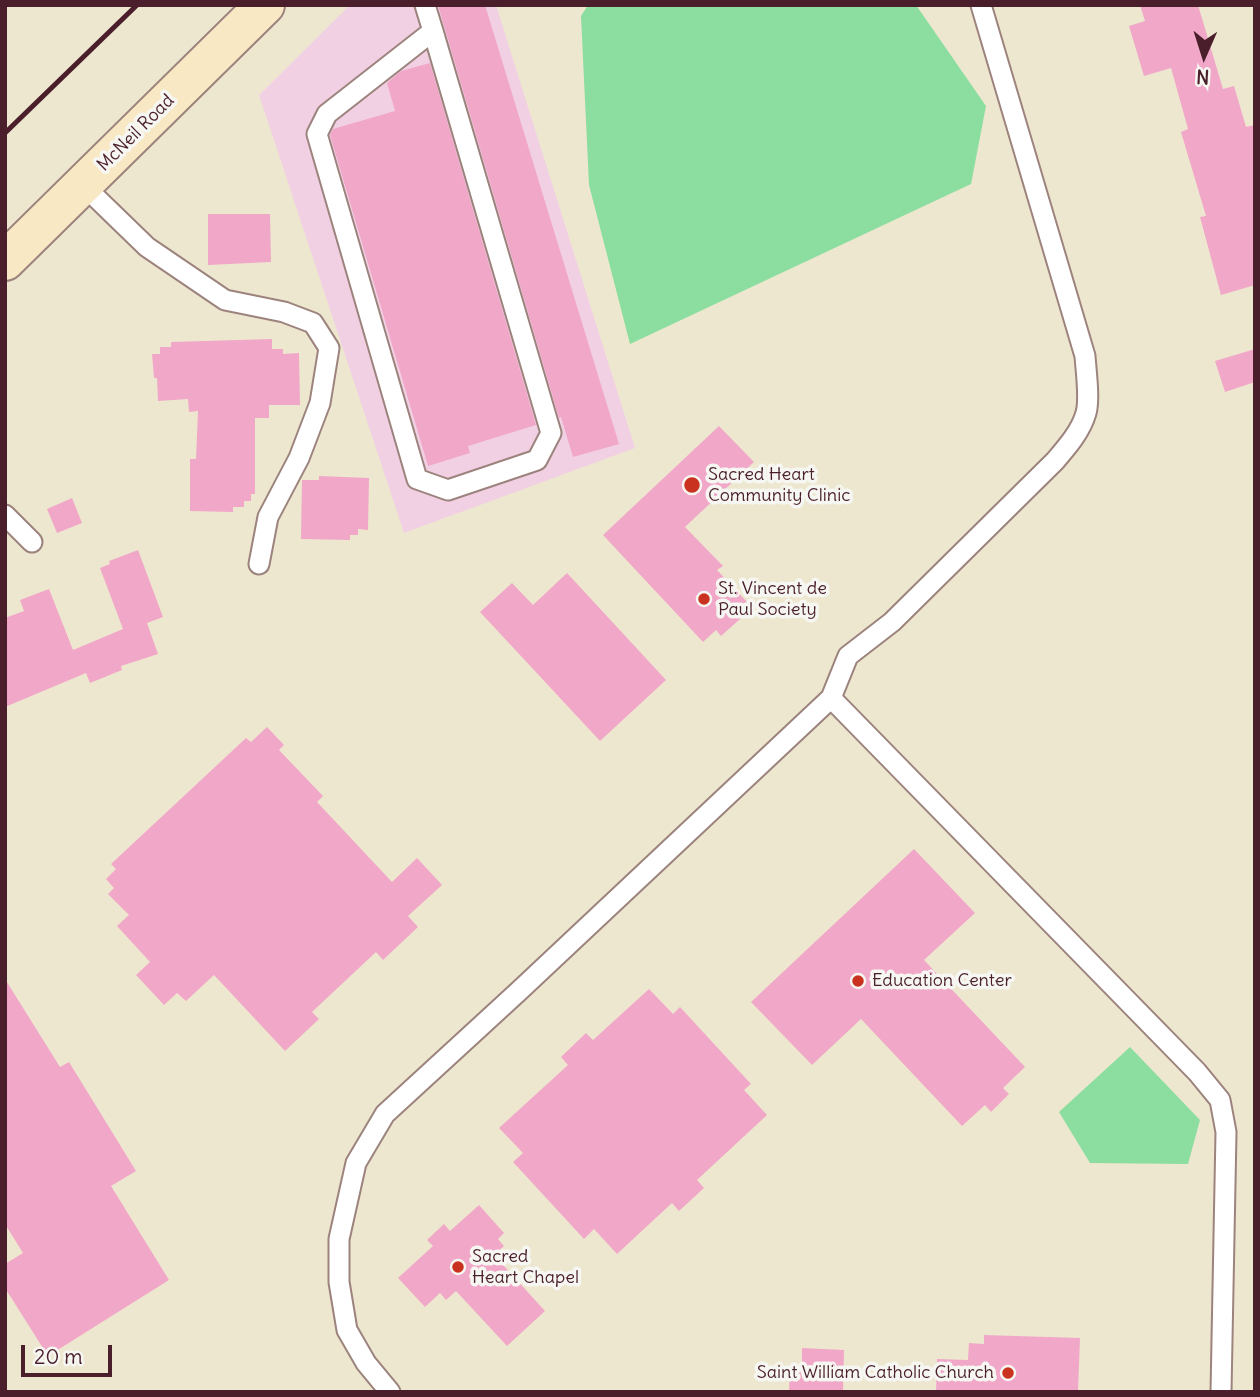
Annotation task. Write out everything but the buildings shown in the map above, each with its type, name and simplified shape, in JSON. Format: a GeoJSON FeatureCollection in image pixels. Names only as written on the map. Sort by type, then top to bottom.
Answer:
{"type":"FeatureCollection","features":[{"type":"Feature","properties":{"kind":"main road","name":"McNeil Road"},"geometry":{"type":"LineString","coordinates":[[5,261],[265,5]]}},
{"type":"Feature","properties":{"kind":"lane"},"geometry":{"type":"LineString","coordinates":[[425,5],[551,433],[537,460],[448,490],[417,479],[317,134],[327,114],[432,31]]}},
{"type":"Feature","properties":{"kind":"lane"},"geometry":{"type":"LineString","coordinates":[[390,1392],[366,1363],[347,1330],[339,1282],[339,1239],[356,1163],[385,1114],[831,698],[848,656],[892,622],[1055,461],[1073,439],[1087,412],[1085,356],[981,5]]}},
{"type":"Feature","properties":{"kind":"lane"},"geometry":{"type":"LineString","coordinates":[[83,185],[147,247],[225,300],[284,312],[313,323],[329,348],[320,403],[299,458],[268,517],[259,564]]}},
{"type":"Feature","properties":{"kind":"lane"},"geometry":{"type":"LineString","coordinates":[[5,515],[32,542]]}},
{"type":"Feature","properties":{"kind":"lane"},"geometry":{"type":"LineString","coordinates":[[831,698],[1220,1100],[1226,1132],[1221,1392]]}},
{"type":"Feature","properties":{"kind":"shaded area"},"geometry":{"type":"Polygon","coordinates":[[[350,5],[496,5],[635,448],[404,533],[259,95],[350,5]]]}},
{"type":"Feature","properties":{"kind":"green space"},"geometry":{"type":"Polygon","coordinates":[[[588,5],[916,5],[986,106],[971,184],[630,344],[589,185],[581,16],[588,5]]]}},
{"type":"Feature","properties":{"kind":"green space"},"geometry":{"type":"Polygon","coordinates":[[[1130,1047],[1200,1120],[1188,1164],[1090,1163],[1059,1112],[1130,1047]]]}},
{"type":"Feature","properties":{"kind":"railway"},"geometry":{"type":"LineString","coordinates":[[5,133],[137,5]]}},
{"type":"Feature","properties":{"kind":"place","name":"Sacred Heart Community Clinic"},"geometry":{"type":"Point","coordinates":[692,485]}},
{"type":"Feature","properties":{"kind":"place","name":"St. Vincent de Paul Society"},"geometry":{"type":"Point","coordinates":[704,599]}},
{"type":"Feature","properties":{"kind":"place","name":"Education Center"},"geometry":{"type":"Point","coordinates":[858,981]}},
{"type":"Feature","properties":{"kind":"place","name":"Sacred Heart Chapel"},"geometry":{"type":"Point","coordinates":[458,1267]}},
{"type":"Feature","properties":{"kind":"place","name":"Saint William Catholic Church"},"geometry":{"type":"Point","coordinates":[1008,1373]}}]}
